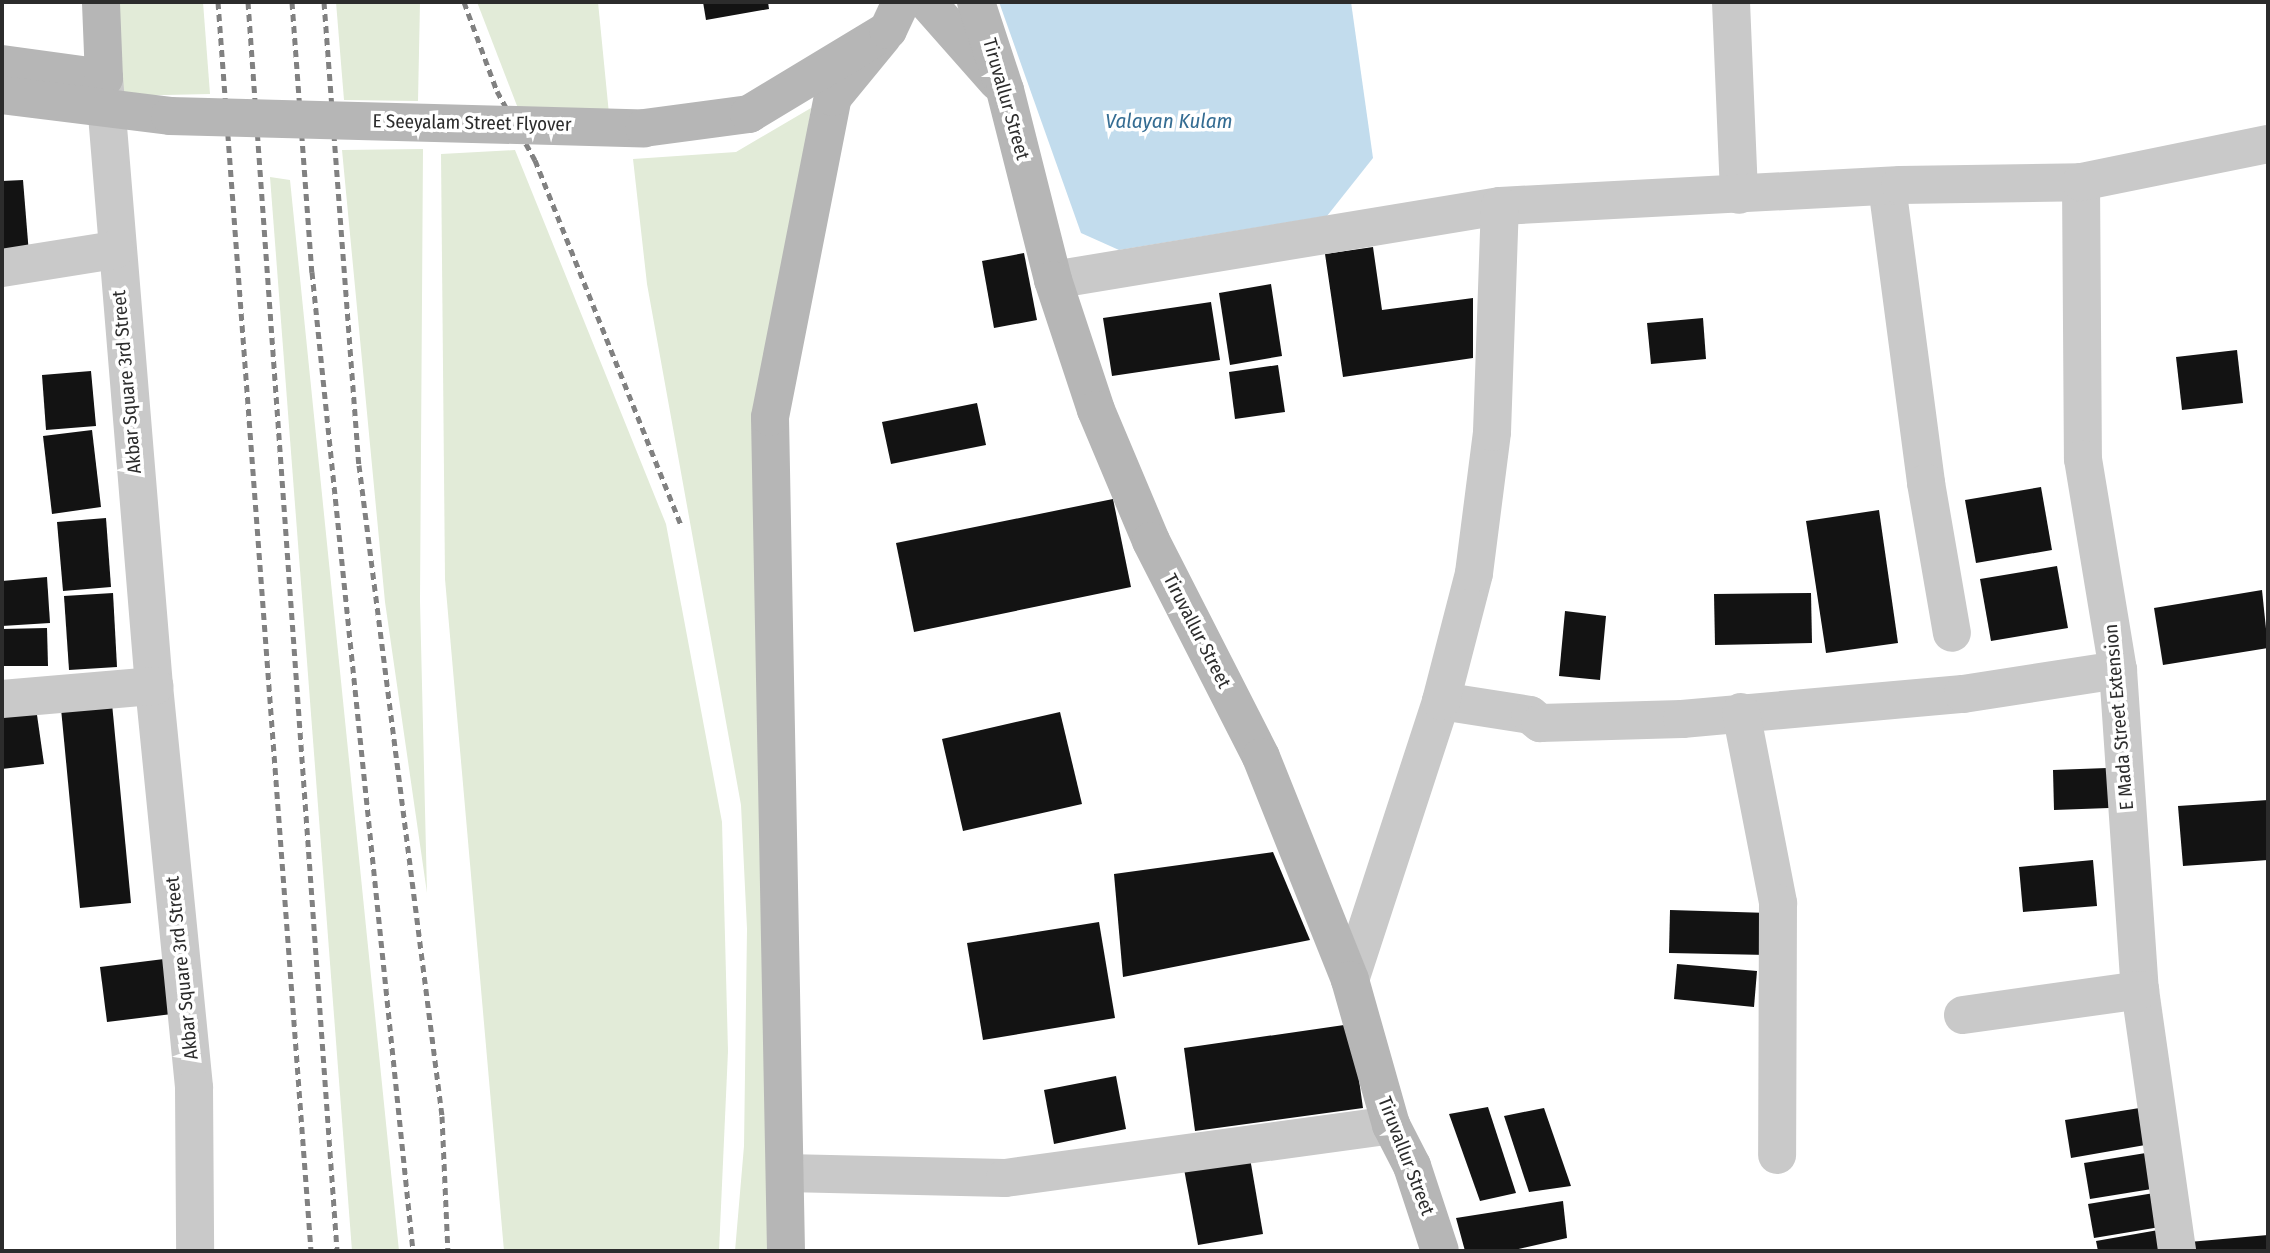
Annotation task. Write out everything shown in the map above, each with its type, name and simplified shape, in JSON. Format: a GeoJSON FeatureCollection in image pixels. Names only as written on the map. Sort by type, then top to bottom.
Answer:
{"type":"FeatureCollection","features":[{"type":"Feature","properties":{"kind":"street"},"geometry":{"type":"LineString","coordinates":[[2,64],[104,78],[101,2]]}},
{"type":"Feature","properties":{"kind":"street","name":"E Seeyalam Street Flyover"},"geometry":{"type":"LineString","coordinates":[[2,95],[170,116],[644,128],[749,114],[888,30],[901,2]]}},
{"type":"Feature","properties":{"kind":"street"},"geometry":{"type":"LineString","coordinates":[[786,1251],[770,417],[832,97],[911,2]]}},
{"type":"Feature","properties":{"kind":"street"},"geometry":{"type":"LineString","coordinates":[[927,2],[1005,90]]}},
{"type":"Feature","properties":{"kind":"street","name":"Tiruvallur Street"},"geometry":{"type":"LineString","coordinates":[[976,2],[1005,90],[1053,280],[1096,410],[1151,541],[1262,757],[1350,980],[1391,1125],[1412,1166],[1440,1251]]}},
{"type":"Feature","properties":{"kind":"street"},"geometry":{"type":"LineString","coordinates":[[1731,2],[1739,195]]}},
{"type":"Feature","properties":{"kind":"street","name":"Akbar Square 3rd Street"},"geometry":{"type":"LineString","coordinates":[[104,78],[115,250],[194,1088],[195,1251]]}},
{"type":"Feature","properties":{"kind":"street"},"geometry":{"type":"LineString","coordinates":[[1053,280],[1500,206],[1887,186],[2081,182],[2268,144]]}},
{"type":"Feature","properties":{"kind":"street","name":"E Mada Street Extension"},"geometry":{"type":"LineString","coordinates":[[2081,182],[2083,459],[2118,670],[2140,990],[2177,1251]]}},
{"type":"Feature","properties":{"kind":"street"},"geometry":{"type":"LineString","coordinates":[[1887,186],[1926,483],[1952,633]]}},
{"type":"Feature","properties":{"kind":"street"},"geometry":{"type":"LineString","coordinates":[[1350,980],[1441,701],[1474,573],[1492,432],[1500,206]]}},
{"type":"Feature","properties":{"kind":"street"},"geometry":{"type":"LineString","coordinates":[[2,268],[115,250]]}},
{"type":"Feature","properties":{"kind":"street"},"geometry":{"type":"LineString","coordinates":[[1441,701],[1530,715],[1540,723],[1741,712],[1963,694],[2118,670]]}},
{"type":"Feature","properties":{"kind":"street"},"geometry":{"type":"LineString","coordinates":[[2,699],[154,686]]}},
{"type":"Feature","properties":{"kind":"street"},"geometry":{"type":"LineString","coordinates":[[1741,712],[1778,903],[1777,1155]]}},
{"type":"Feature","properties":{"kind":"street"},"geometry":{"type":"LineString","coordinates":[[1963,1015],[2140,990]]}},
{"type":"Feature","properties":{"kind":"street"},"geometry":{"type":"LineString","coordinates":[[786,1173],[1005,1178],[1391,1125]]}},
{"type":"Feature","properties":{"kind":"green space"},"geometry":{"type":"Polygon","coordinates":[[[119,2],[203,2],[210,94],[121,96],[119,2]]]}},
{"type":"Feature","properties":{"kind":"green space"},"geometry":{"type":"Polygon","coordinates":[[[336,2],[420,2],[418,101],[344,100],[336,2]]]}},
{"type":"Feature","properties":{"kind":"green space"},"geometry":{"type":"Polygon","coordinates":[[[477,2],[598,2],[609,114],[519,111],[477,2]]]}},
{"type":"Feature","properties":{"kind":"green space"},"geometry":{"type":"Polygon","coordinates":[[[811,108],[765,418],[778,1251],[735,1251],[744,1146],[747,929],[741,805],[647,284],[633,159],[736,152],[811,108]]]}},
{"type":"Feature","properties":{"kind":"green space"},"geometry":{"type":"Polygon","coordinates":[[[423,149],[420,601],[427,893],[385,602],[342,150],[423,149]]]}},
{"type":"Feature","properties":{"kind":"green space"},"geometry":{"type":"Polygon","coordinates":[[[515,150],[666,524],[722,822],[728,1051],[719,1251],[504,1251],[445,579],[441,154],[515,150]]]}},
{"type":"Feature","properties":{"kind":"green space"},"geometry":{"type":"Polygon","coordinates":[[[270,177],[290,180],[399,1251],[352,1251],[270,177]]]}},
{"type":"Feature","properties":{"kind":"water","name":"Valayan Kulam"},"geometry":{"type":"Polygon","coordinates":[[[999,2],[1351,2],[1373,158],[1327,216],[1119,250],[1081,233],[999,2]]]}},
{"type":"Feature","properties":{"kind":"building"},"geometry":{"type":"Polygon","coordinates":[[[703,2],[768,2],[769,9],[706,20],[703,2]]]}},
{"type":"Feature","properties":{"kind":"building"},"geometry":{"type":"Polygon","coordinates":[[[23,180],[29,254],[2,257],[2,181],[23,180]]]}},
{"type":"Feature","properties":{"kind":"building"},"geometry":{"type":"Polygon","coordinates":[[[1373,247],[1382,310],[1473,298],[1473,358],[1343,377],[1325,254],[1373,247]]]}},
{"type":"Feature","properties":{"kind":"building"},"geometry":{"type":"Polygon","coordinates":[[[1024,253],[1037,320],[994,328],[982,261],[1024,253]]]}},
{"type":"Feature","properties":{"kind":"building"},"geometry":{"type":"Polygon","coordinates":[[[1271,284],[1282,356],[1230,365],[1219,293],[1271,284]]]}},
{"type":"Feature","properties":{"kind":"building"},"geometry":{"type":"Polygon","coordinates":[[[1211,302],[1220,360],[1112,376],[1103,318],[1211,302]]]}},
{"type":"Feature","properties":{"kind":"building"},"geometry":{"type":"Polygon","coordinates":[[[1703,318],[1706,359],[1651,364],[1647,323],[1703,318]]]}},
{"type":"Feature","properties":{"kind":"building"},"geometry":{"type":"Polygon","coordinates":[[[2237,350],[2243,403],[2182,410],[2176,357],[2237,350]]]}},
{"type":"Feature","properties":{"kind":"building"},"geometry":{"type":"Polygon","coordinates":[[[1278,365],[1285,412],[1235,419],[1229,372],[1278,365]]]}},
{"type":"Feature","properties":{"kind":"building"},"geometry":{"type":"Polygon","coordinates":[[[91,371],[96,426],[46,430],[42,375],[91,371]]]}},
{"type":"Feature","properties":{"kind":"building"},"geometry":{"type":"Polygon","coordinates":[[[977,403],[986,445],[891,464],[882,422],[977,403]]]}},
{"type":"Feature","properties":{"kind":"building"},"geometry":{"type":"Polygon","coordinates":[[[92,430],[101,507],[52,514],[43,436],[92,430]]]}},
{"type":"Feature","properties":{"kind":"building"},"geometry":{"type":"Polygon","coordinates":[[[2041,487],[2052,550],[1976,563],[1965,500],[2041,487]]]}},
{"type":"Feature","properties":{"kind":"building"},"geometry":{"type":"Polygon","coordinates":[[[1113,499],[1131,587],[914,632],[896,543],[1113,499]]]}},
{"type":"Feature","properties":{"kind":"building"},"geometry":{"type":"Polygon","coordinates":[[[1879,510],[1898,643],[1826,653],[1806,521],[1879,510]]]}},
{"type":"Feature","properties":{"kind":"building"},"geometry":{"type":"Polygon","coordinates":[[[106,518],[111,587],[63,591],[57,522],[106,518]]]}},
{"type":"Feature","properties":{"kind":"building"},"geometry":{"type":"Polygon","coordinates":[[[2057,566],[2068,628],[1991,641],[1980,579],[2057,566]]]}},
{"type":"Feature","properties":{"kind":"building"},"geometry":{"type":"Polygon","coordinates":[[[47,577],[50,623],[2,626],[2,581],[47,577]]]}},
{"type":"Feature","properties":{"kind":"building"},"geometry":{"type":"Polygon","coordinates":[[[2262,590],[2268,648],[2163,665],[2154,608],[2262,590]]]}},
{"type":"Feature","properties":{"kind":"building"},"geometry":{"type":"Polygon","coordinates":[[[113,593],[117,667],[69,670],[64,596],[113,593]]]}},
{"type":"Feature","properties":{"kind":"building"},"geometry":{"type":"Polygon","coordinates":[[[1811,593],[1812,643],[1715,645],[1714,594],[1811,593]]]}},
{"type":"Feature","properties":{"kind":"building"},"geometry":{"type":"Polygon","coordinates":[[[1565,611],[1606,616],[1600,680],[1559,676],[1565,611]]]}},
{"type":"Feature","properties":{"kind":"building"},"geometry":{"type":"Polygon","coordinates":[[[47,628],[48,666],[2,666],[2,629],[47,628]]]}},
{"type":"Feature","properties":{"kind":"building"},"geometry":{"type":"Polygon","coordinates":[[[111,693],[131,903],[80,908],[60,698],[111,693]]]}},
{"type":"Feature","properties":{"kind":"building"},"geometry":{"type":"Polygon","coordinates":[[[35,701],[44,764],[2,769],[2,706],[35,701]]]}},
{"type":"Feature","properties":{"kind":"building"},"geometry":{"type":"Polygon","coordinates":[[[1060,712],[1082,804],[963,831],[942,739],[1060,712]]]}},
{"type":"Feature","properties":{"kind":"building"},"geometry":{"type":"Polygon","coordinates":[[[2107,768],[2109,808],[2054,810],[2053,770],[2107,768]]]}},
{"type":"Feature","properties":{"kind":"building"},"geometry":{"type":"Polygon","coordinates":[[[2268,800],[2268,860],[2183,866],[2178,806],[2268,800]]]}},
{"type":"Feature","properties":{"kind":"building"},"geometry":{"type":"Polygon","coordinates":[[[1273,852],[1310,940],[1123,977],[1114,874],[1273,852]]]}},
{"type":"Feature","properties":{"kind":"building"},"geometry":{"type":"Polygon","coordinates":[[[2093,860],[2097,906],[2023,912],[2019,867],[2093,860]]]}},
{"type":"Feature","properties":{"kind":"building"},"geometry":{"type":"Polygon","coordinates":[[[1670,910],[1769,913],[1768,955],[1669,953],[1670,910]]]}},
{"type":"Feature","properties":{"kind":"building"},"geometry":{"type":"Polygon","coordinates":[[[1099,922],[1115,1018],[983,1040],[967,943],[1099,922]]]}},
{"type":"Feature","properties":{"kind":"building"},"geometry":{"type":"Polygon","coordinates":[[[164,959],[172,1014],[107,1022],[100,967],[164,959]]]}},
{"type":"Feature","properties":{"kind":"building"},"geometry":{"type":"Polygon","coordinates":[[[1677,964],[1757,971],[1754,1007],[1674,999],[1677,964]]]}},
{"type":"Feature","properties":{"kind":"building"},"geometry":{"type":"Polygon","coordinates":[[[1351,1024],[1363,1108],[1195,1131],[1184,1048],[1351,1024]]]}},
{"type":"Feature","properties":{"kind":"building"},"geometry":{"type":"Polygon","coordinates":[[[1116,1076],[1126,1129],[1054,1144],[1044,1090],[1116,1076]]]}},
{"type":"Feature","properties":{"kind":"building"},"geometry":{"type":"Polygon","coordinates":[[[2152,1106],[2151,1144],[2071,1158],[2065,1120],[2152,1106]]]}},
{"type":"Feature","properties":{"kind":"building"},"geometry":{"type":"Polygon","coordinates":[[[1488,1107],[1516,1193],[1480,1201],[1449,1114],[1488,1107]]]}},
{"type":"Feature","properties":{"kind":"building"},"geometry":{"type":"Polygon","coordinates":[[[1544,1108],[1571,1186],[1529,1192],[1504,1116],[1544,1108]]]}},
{"type":"Feature","properties":{"kind":"building"},"geometry":{"type":"Polygon","coordinates":[[[2152,1152],[2158,1188],[2090,1199],[2084,1163],[2152,1152]]]}},
{"type":"Feature","properties":{"kind":"building"},"geometry":{"type":"Polygon","coordinates":[[[1250,1158],[1263,1234],[1198,1245],[1184,1169],[1250,1158]]]}},
{"type":"Feature","properties":{"kind":"building"},"geometry":{"type":"Polygon","coordinates":[[[2160,1192],[2166,1226],[2094,1238],[2088,1204],[2160,1192]]]}},
{"type":"Feature","properties":{"kind":"building"},"geometry":{"type":"Polygon","coordinates":[[[1563,1201],[1567,1238],[1510,1251],[1465,1251],[1456,1218],[1563,1201]]]}},
{"type":"Feature","properties":{"kind":"building"},"geometry":{"type":"Polygon","coordinates":[[[2164,1229],[2168,1251],[2098,1251],[2096,1241],[2164,1229]]]}},
{"type":"Feature","properties":{"kind":"building"},"geometry":{"type":"Polygon","coordinates":[[[2268,1235],[2268,1251],[2190,1251],[2189,1242],[2268,1235]]]}},
{"type":"Feature","properties":{"kind":"railway"},"geometry":{"type":"LineString","coordinates":[[218,2],[311,1251]]}},
{"type":"Feature","properties":{"kind":"railway"},"geometry":{"type":"LineString","coordinates":[[248,2],[337,1251]]}},
{"type":"Feature","properties":{"kind":"railway"},"geometry":{"type":"LineString","coordinates":[[292,2],[312,272],[413,1251]]}},
{"type":"Feature","properties":{"kind":"railway"},"geometry":{"type":"LineString","coordinates":[[324,2],[359,465],[442,1116],[448,1251]]}},
{"type":"Feature","properties":{"kind":"railway"},"geometry":{"type":"LineString","coordinates":[[464,2],[497,91],[535,160],[681,525]]}}]}
